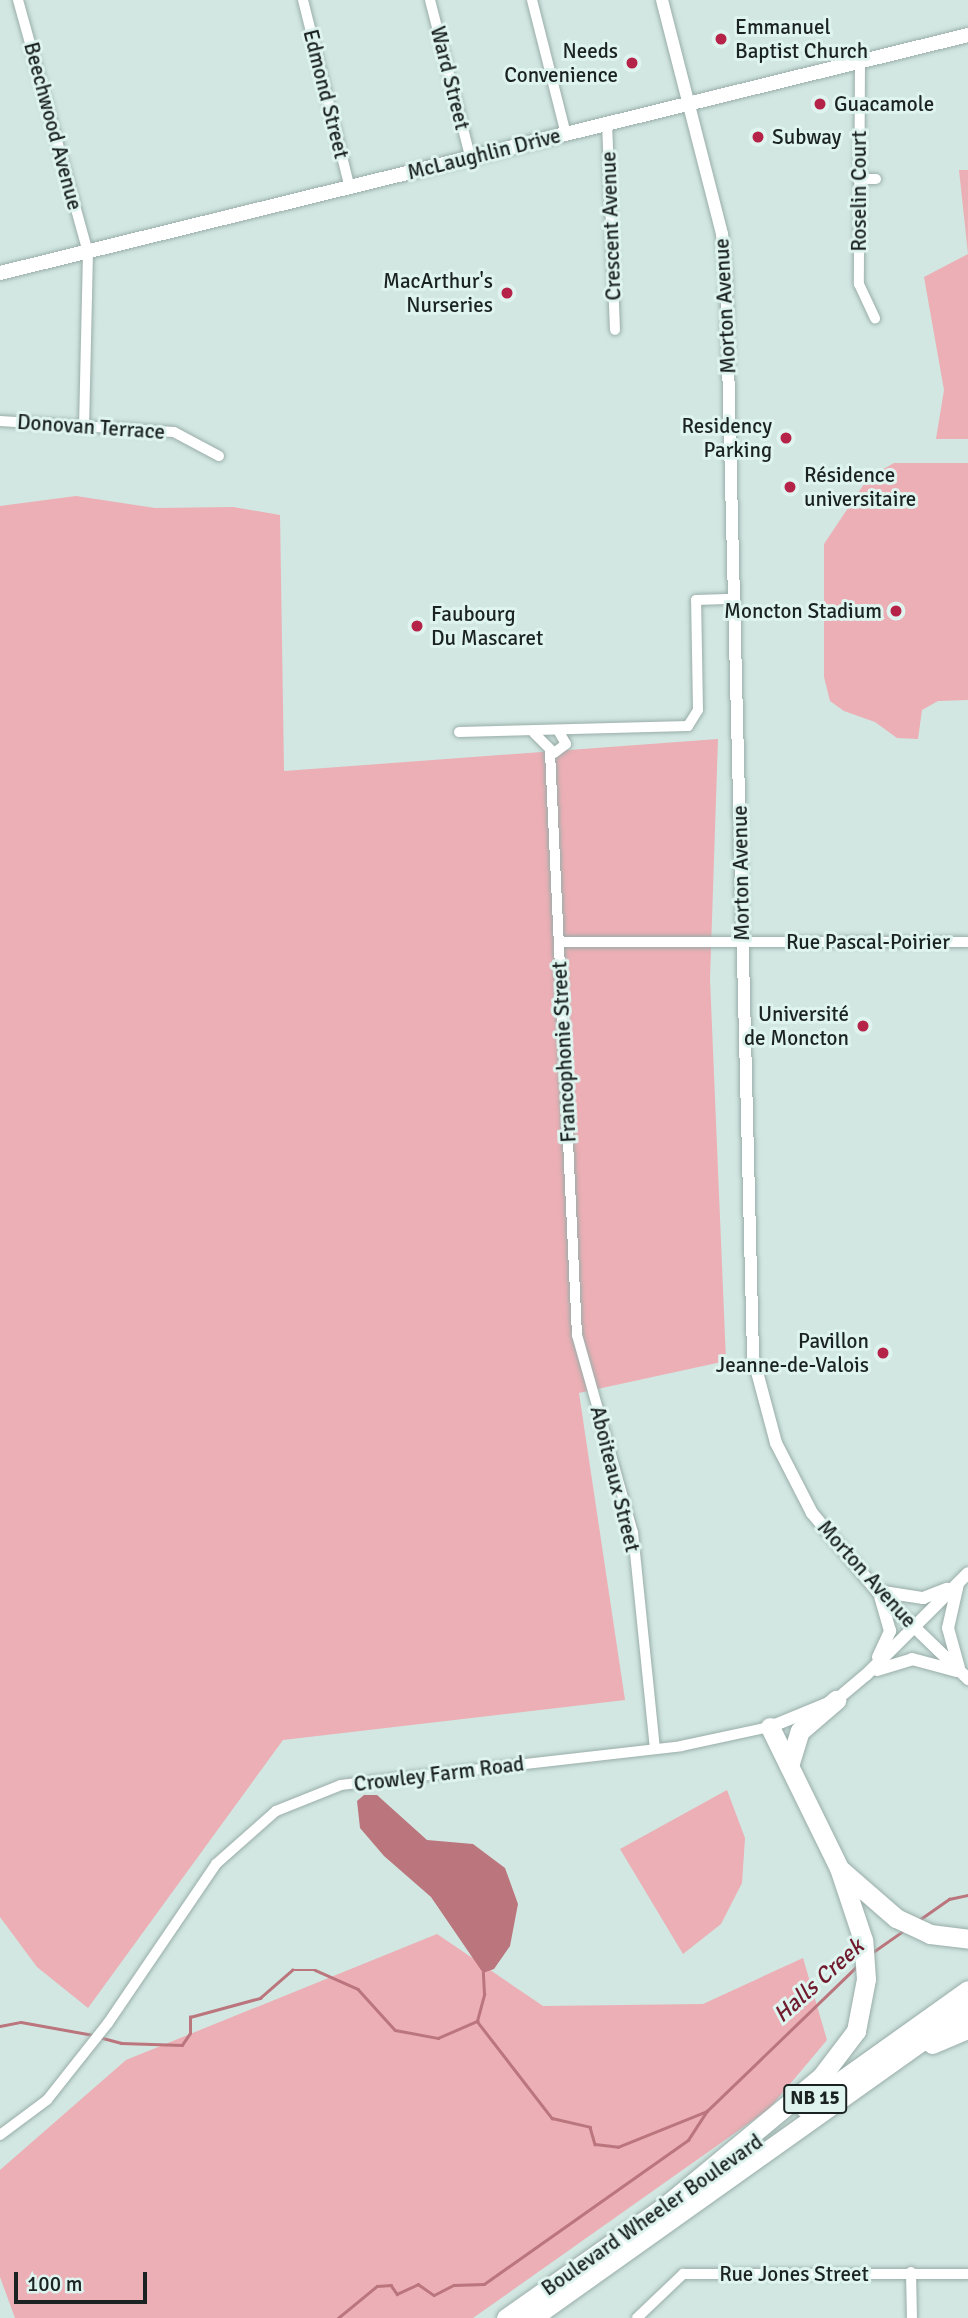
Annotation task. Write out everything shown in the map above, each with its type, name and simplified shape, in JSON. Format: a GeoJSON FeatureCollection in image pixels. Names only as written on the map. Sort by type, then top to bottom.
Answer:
{"type":"FeatureCollection","features":[{"type":"Feature","properties":{"kind":"highway"},"geometry":{"type":"LineString","coordinates":[[789,1766],[800,1731],[836,1700]]}},
{"type":"Feature","properties":{"kind":"highway"},"geometry":{"type":"LineString","coordinates":[[663,2208],[821,2077],[856,2031],[866,1979],[863,1940],[839,1868],[770,1727]]}},
{"type":"Feature","properties":{"kind":"highway"},"geometry":{"type":"LineString","coordinates":[[839,1868],[896,1918],[930,1934],[968,1939]]}},
{"type":"Feature","properties":{"kind":"highway","name":"Boulevard Wheeler Boulevard"},"geometry":{"type":"LineString","coordinates":[[506,2318],[968,1990]]}},
{"type":"Feature","properties":{"kind":"highway","name":"Boulevard Wheeler Boulevard"},"geometry":{"type":"LineString","coordinates":[[532,2318],[968,2008]]}},
{"type":"Feature","properties":{"kind":"highway"},"geometry":{"type":"LineString","coordinates":[[696,2201],[729,2185],[924,2048],[968,2028]]}},
{"type":"Feature","properties":{"kind":"main road","name":"McLaughlin Drive"},"geometry":{"type":"LineString","coordinates":[[0,274],[968,34]]}},
{"type":"Feature","properties":{"kind":"street","name":"Beechwood Avenue"},"geometry":{"type":"LineString","coordinates":[[18,0],[88,252],[84,426]]}},
{"type":"Feature","properties":{"kind":"street","name":"Edmond Street"},"geometry":{"type":"LineString","coordinates":[[303,0],[349,188]]}},
{"type":"Feature","properties":{"kind":"street","name":"Ward Street"},"geometry":{"type":"LineString","coordinates":[[430,0],[470,156]]}},
{"type":"Feature","properties":{"kind":"street"},"geometry":{"type":"LineString","coordinates":[[532,0],[566,134]]}},
{"type":"Feature","properties":{"kind":"street","name":"Morton Avenue"},"geometry":{"type":"LineString","coordinates":[[662,0],[722,234],[753,1357],[763,1405],[792,1477],[812,1513],[877,1591],[964,1675]]}},
{"type":"Feature","properties":{"kind":"street","name":"Roselin Court"},"geometry":{"type":"LineString","coordinates":[[860,61],[859,284],[875,318]]}},
{"type":"Feature","properties":{"kind":"street","name":"Crescent Avenue"},"geometry":{"type":"LineString","coordinates":[[607,122],[615,330]]}},
{"type":"Feature","properties":{"kind":"street"},"geometry":{"type":"LineString","coordinates":[[858,179],[876,179]]}},
{"type":"Feature","properties":{"kind":"street","name":"Donovan Terrace"},"geometry":{"type":"LineString","coordinates":[[0,421],[174,432],[219,456]]}},
{"type":"Feature","properties":{"kind":"street"},"geometry":{"type":"LineString","coordinates":[[544,737],[564,732],[683,727],[692,723],[698,710],[696,600],[734,599]]}},
{"type":"Feature","properties":{"kind":"street"},"geometry":{"type":"LineString","coordinates":[[458,732],[534,733],[544,737],[554,752]]}},
{"type":"Feature","properties":{"kind":"street","name":"Francophonie Street"},"geometry":{"type":"LineString","coordinates":[[564,732],[566,744],[554,752],[553,768],[577,1335]]}},
{"type":"Feature","properties":{"kind":"street","name":"Rue Pascal-Poirier"},"geometry":{"type":"LineString","coordinates":[[559,942],[968,942]]}},
{"type":"Feature","properties":{"kind":"street","name":"Aboiteaux Street"},"geometry":{"type":"LineString","coordinates":[[577,1335],[633,1533],[655,1749]]}},
{"type":"Feature","properties":{"kind":"street"},"geometry":{"type":"LineString","coordinates":[[866,1675],[890,1631],[877,1591],[923,1598],[964,1577]]}},
{"type":"Feature","properties":{"kind":"street"},"geometry":{"type":"LineString","coordinates":[[964,1577],[948,1628],[964,1675]]}},
{"type":"Feature","properties":{"kind":"street","name":"Crowley Farm Road"},"geometry":{"type":"LineString","coordinates":[[0,2135],[47,2100],[108,2023],[216,1864],[276,1811],[341,1785],[655,1749],[770,1727],[836,1700],[915,1628],[964,1577]]}},
{"type":"Feature","properties":{"kind":"street"},"geometry":{"type":"LineString","coordinates":[[866,1675],[897,1660],[912,1659],[964,1675]]}},
{"type":"Feature","properties":{"kind":"street"},"geometry":{"type":"LineString","coordinates":[[911,2272],[912,2318]]}},
{"type":"Feature","properties":{"kind":"street","name":"Rue Jones Street"},"geometry":{"type":"LineString","coordinates":[[637,2318],[683,2274],[968,2274]]}},
{"type":"Feature","properties":{"kind":"shaded area"},"geometry":{"type":"Polygon","coordinates":[[[959,170],[968,170],[968,254],[959,170]]]}},
{"type":"Feature","properties":{"kind":"shaded area"},"geometry":{"type":"Polygon","coordinates":[[[968,254],[968,439],[936,439],[944,390],[924,277],[968,254]]]}},
{"type":"Feature","properties":{"kind":"shaded area","name":"Moncton Stadium"},"geometry":{"type":"Polygon","coordinates":[[[894,463],[968,463],[968,700],[938,701],[922,710],[918,739],[897,738],[875,722],[844,711],[830,701],[824,677],[824,544],[868,478],[894,463]]]}},
{"type":"Feature","properties":{"kind":"shaded area"},"geometry":{"type":"Polygon","coordinates":[[[76,496],[155,508],[233,507],[280,515],[284,771],[718,739],[710,979],[726,1361],[579,1393],[625,1700],[283,1740],[88,2008],[37,1967],[0,1917],[0,506],[76,496]]]}},
{"type":"Feature","properties":{"kind":"shaded area"},"geometry":{"type":"Polygon","coordinates":[[[727,1790],[745,1838],[742,1883],[721,1924],[683,1954],[620,1849],[727,1790]]]}},
{"type":"Feature","properties":{"kind":"shaded area"},"geometry":{"type":"Polygon","coordinates":[[[364,1795],[377,1795],[427,1840],[473,1844],[505,1868],[518,1904],[510,1946],[494,1969],[483,1973],[431,1897],[384,1856],[360,1828],[357,1801],[364,1795]]]}},
{"type":"Feature","properties":{"kind":"shaded area"},"geometry":{"type":"Polygon","coordinates":[[[437,1934],[543,2006],[703,2004],[803,1958],[827,2040],[769,2109],[473,2318],[15,2318],[0,2277],[0,2170],[126,2060],[437,1934]]]}},
{"type":"Feature","properties":{"kind":"waterway","name":"Halls Creek"},"geometry":{"type":"LineString","coordinates":[[919,1920],[949,1899],[968,1895]]}},
{"type":"Feature","properties":{"kind":"waterway","name":"Halls Creek"},"geometry":{"type":"LineString","coordinates":[[873,1952],[904,1930]]}},
{"type":"Feature","properties":{"kind":"waterway"},"geometry":{"type":"LineString","coordinates":[[338,2318],[377,2286],[391,2285],[397,2294],[418,2284],[434,2295],[454,2285],[484,2284],[688,2140],[707,2111],[857,1966]]}},
{"type":"Feature","properties":{"kind":"waterway"},"geometry":{"type":"LineString","coordinates":[[99,2037],[121,2043],[182,2045],[190,2033],[190,2017],[260,1998],[292,1970],[315,1970],[358,1989],[395,2030],[438,2038],[477,2021]]}},
{"type":"Feature","properties":{"kind":"waterway"},"geometry":{"type":"LineString","coordinates":[[477,2021],[484,1994],[483,1973]]}},
{"type":"Feature","properties":{"kind":"waterway"},"geometry":{"type":"LineString","coordinates":[[477,2021],[552,2118],[590,2127],[595,2144],[618,2147],[707,2111]]}},
{"type":"Feature","properties":{"kind":"waterway"},"geometry":{"type":"LineString","coordinates":[[0,2026],[21,2022],[93,2035]]}},
{"type":"Feature","properties":{"kind":"place","name":"Emmanuel Baptist Church"},"geometry":{"type":"Point","coordinates":[721,39]}},
{"type":"Feature","properties":{"kind":"place","name":"Needs Convenience"},"geometry":{"type":"Point","coordinates":[632,63]}},
{"type":"Feature","properties":{"kind":"place","name":"Guacamole"},"geometry":{"type":"Point","coordinates":[820,104]}},
{"type":"Feature","properties":{"kind":"place","name":"Subway"},"geometry":{"type":"Point","coordinates":[758,137]}},
{"type":"Feature","properties":{"kind":"place","name":"MacArthur's Nurseries"},"geometry":{"type":"Point","coordinates":[507,293]}},
{"type":"Feature","properties":{"kind":"place","name":"Residency Parking"},"geometry":{"type":"Point","coordinates":[786,438]}},
{"type":"Feature","properties":{"kind":"place","name":"Résidence universitaire"},"geometry":{"type":"Point","coordinates":[790,487]}},
{"type":"Feature","properties":{"kind":"place","name":"Moncton Stadium"},"geometry":{"type":"Point","coordinates":[896,611]}},
{"type":"Feature","properties":{"kind":"place","name":"Faubourg Du Mascaret"},"geometry":{"type":"Point","coordinates":[417,626]}},
{"type":"Feature","properties":{"kind":"place","name":"Université de Moncton"},"geometry":{"type":"Point","coordinates":[863,1026]}},
{"type":"Feature","properties":{"kind":"place","name":"Pavillon Jeanne-de-Valois"},"geometry":{"type":"Point","coordinates":[883,1353]}}]}
